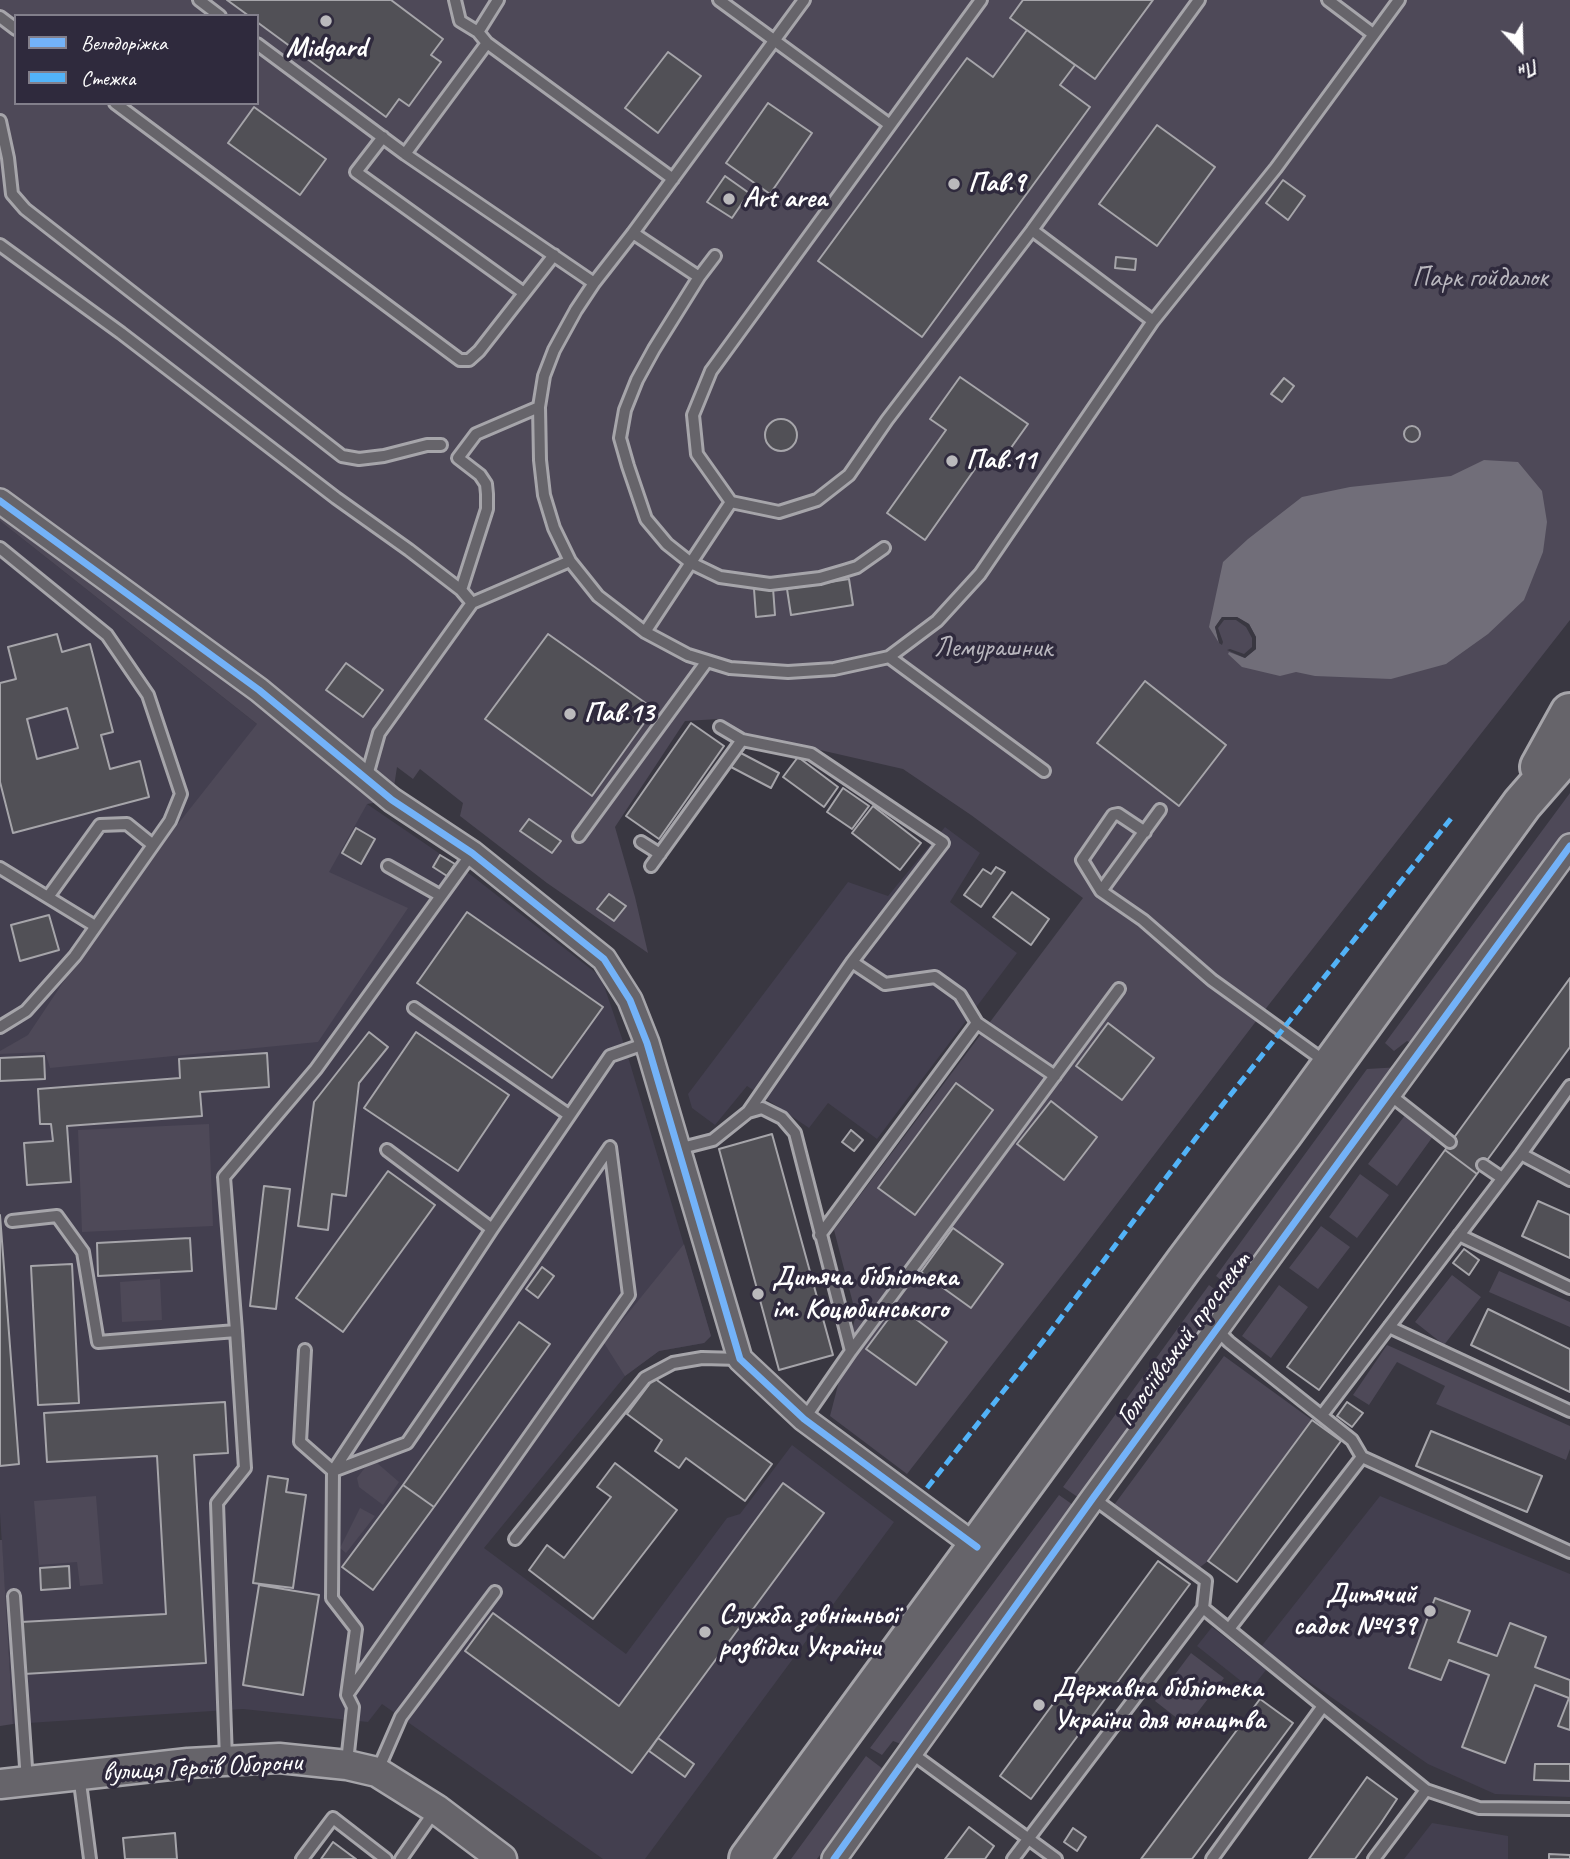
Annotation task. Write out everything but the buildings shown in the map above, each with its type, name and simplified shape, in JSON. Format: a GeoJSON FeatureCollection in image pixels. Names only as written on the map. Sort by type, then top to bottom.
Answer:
{"type":"FeatureCollection","features":[{"type":"Feature","properties":{"kind":"highway","name":"Голосіївський проспект"},"geometry":{"type":"LineString","coordinates":[[1522,804],[1570,713]]}},
{"type":"Feature","properties":{"kind":"highway","name":"Голосіївський проспект"},"geometry":{"type":"LineString","coordinates":[[749,1859],[1522,804],[1570,748]]}},
{"type":"Feature","properties":{"kind":"street"},"geometry":{"type":"LineString","coordinates":[[0,501],[259,690],[392,800],[472,853],[604,959],[630,1000],[647,1043],[740,1359],[804,1419],[977,1547]]}},
{"type":"Feature","properties":{"kind":"street","name":"Голосіївський проспект"},"geometry":{"type":"LineString","coordinates":[[834,1859],[1093,1498],[1570,846]]}},
{"type":"Feature","properties":{"kind":"street","name":"вулиця Героїв Оборони"},"geometry":{"type":"LineString","coordinates":[[13,1782],[226,1760],[279,1758],[347,1765],[377,1772],[436,1809],[502,1859]]}},
{"type":"Feature","properties":{"kind":"lane"},"geometry":{"type":"LineString","coordinates":[[199,0],[217,14]]}},
{"type":"Feature","properties":{"kind":"lane"},"geometry":{"type":"LineString","coordinates":[[455,0],[460,21],[673,179]]}},
{"type":"Feature","properties":{"kind":"lane"},"geometry":{"type":"LineString","coordinates":[[478,32],[498,0]]}},
{"type":"Feature","properties":{"kind":"lane"},"geometry":{"type":"LineString","coordinates":[[719,0],[890,125]]}},
{"type":"Feature","properties":{"kind":"lane"},"geometry":{"type":"LineString","coordinates":[[804,0],[576,310],[554,350],[544,376],[539,407],[544,495],[554,528],[570,561],[598,596],[645,632],[688,655],[730,668],[788,673],[834,670],[889,657],[937,621],[980,574],[1153,321],[1276,168],[1399,0]]}},
{"type":"Feature","properties":{"kind":"lane"},"geometry":{"type":"LineString","coordinates":[[981,0],[710,371],[692,415],[697,454],[731,502],[779,512],[817,500],[849,475],[1199,0]]}},
{"type":"Feature","properties":{"kind":"lane"},"geometry":{"type":"LineString","coordinates":[[1328,0],[1373,34]]}},
{"type":"Feature","properties":{"kind":"lane"},"geometry":{"type":"LineString","coordinates":[[405,154],[487,43]]}},
{"type":"Feature","properties":{"kind":"lane"},"geometry":{"type":"LineString","coordinates":[[259,45],[405,154],[594,283]]}},
{"type":"Feature","properties":{"kind":"lane"},"geometry":{"type":"LineString","coordinates":[[118,105],[460,360],[469,360],[479,351],[554,255]]}},
{"type":"Feature","properties":{"kind":"lane"},"geometry":{"type":"LineString","coordinates":[[0,121],[12,194],[24,209],[342,456],[359,459],[384,456],[427,445],[441,445]]}},
{"type":"Feature","properties":{"kind":"lane"},"geometry":{"type":"LineString","coordinates":[[383,137],[356,172],[524,293]]}},
{"type":"Feature","properties":{"kind":"lane"},"geometry":{"type":"LineString","coordinates":[[1032,230],[1153,321]]}},
{"type":"Feature","properties":{"kind":"lane"},"geometry":{"type":"LineString","coordinates":[[633,233],[699,277]]}},
{"type":"Feature","properties":{"kind":"lane"},"geometry":{"type":"LineString","coordinates":[[0,245],[409,550],[461,590],[472,603]]}},
{"type":"Feature","properties":{"kind":"lane"},"geometry":{"type":"LineString","coordinates":[[715,256],[654,349],[625,410],[620,438],[646,520],[667,544],[691,563],[720,577],[770,584],[820,578],[857,567],[884,548]]}},
{"type":"Feature","properties":{"kind":"lane"},"geometry":{"type":"LineString","coordinates":[[461,590],[486,509],[487,494],[480,475],[458,458],[476,434],[539,407]]}},
{"type":"Feature","properties":{"kind":"lane"},"geometry":{"type":"LineString","coordinates":[[645,632],[731,502]]}},
{"type":"Feature","properties":{"kind":"lane"},"geometry":{"type":"LineString","coordinates":[[0,548],[107,635],[148,695],[181,794],[170,821],[75,956],[26,1011],[0,1027]]}},
{"type":"Feature","properties":{"kind":"lane"},"geometry":{"type":"LineString","coordinates":[[366,779],[379,733],[472,603],[570,561]]}},
{"type":"Feature","properties":{"kind":"lane"},"geometry":{"type":"LineString","coordinates":[[889,657],[1044,771]]}},
{"type":"Feature","properties":{"kind":"lane"},"geometry":{"type":"LineString","coordinates":[[579,836],[707,661]]}},
{"type":"Feature","properties":{"kind":"lane"},"geometry":{"type":"LineString","coordinates":[[678,1149],[713,1140],[748,1112],[852,962],[943,843],[811,754],[742,740],[720,727]]}},
{"type":"Feature","properties":{"kind":"lane"},"geometry":{"type":"LineString","coordinates":[[651,866],[742,740]]}},
{"type":"Feature","properties":{"kind":"lane"},"geometry":{"type":"LineString","coordinates":[[1101,891],[1160,810]]}},
{"type":"Feature","properties":{"kind":"lane"},"geometry":{"type":"LineString","coordinates":[[1145,832],[1118,814],[1113,815],[1082,860],[1101,891],[1143,920],[1212,980],[1332,1066]]}},
{"type":"Feature","properties":{"kind":"lane"},"geometry":{"type":"LineString","coordinates":[[48,897],[100,825],[127,824],[153,845]]}},
{"type":"Feature","properties":{"kind":"lane"},"geometry":{"type":"LineString","coordinates":[[641,842],[660,854]]}},
{"type":"Feature","properties":{"kind":"lane"},"geometry":{"type":"LineString","coordinates":[[226,1760],[217,1503],[245,1468],[224,1177],[316,1069],[472,853]]}},
{"type":"Feature","properties":{"kind":"lane"},"geometry":{"type":"LineString","coordinates":[[388,866],[441,896]]}},
{"type":"Feature","properties":{"kind":"lane"},"geometry":{"type":"LineString","coordinates":[[0,868],[95,926]]}},
{"type":"Feature","properties":{"kind":"lane"},"geometry":{"type":"LineString","coordinates":[[852,962],[885,984],[935,977],[960,995],[977,1023],[1055,1076]]}},
{"type":"Feature","properties":{"kind":"lane"},"geometry":{"type":"LineString","coordinates":[[804,1419],[851,1351],[1119,989]]}},
{"type":"Feature","properties":{"kind":"lane"},"geometry":{"type":"LineString","coordinates":[[414,1007],[569,1115]]}},
{"type":"Feature","properties":{"kind":"lane"},"geometry":{"type":"LineString","coordinates":[[820,1235],[977,1023]]}},
{"type":"Feature","properties":{"kind":"lane"},"geometry":{"type":"LineString","coordinates":[[347,1765],[353,1707],[347,1695],[356,1629],[332,1598],[333,1471],[492,1229],[610,1056],[647,1043]]}},
{"type":"Feature","properties":{"kind":"lane"},"geometry":{"type":"LineString","coordinates":[[1322,1415],[1570,1086]]}},
{"type":"Feature","properties":{"kind":"lane"},"geometry":{"type":"LineString","coordinates":[[1389,1094],[1450,1143]]}},
{"type":"Feature","properties":{"kind":"lane"},"geometry":{"type":"LineString","coordinates":[[748,1112],[762,1108],[782,1118],[795,1133],[851,1351]]}},
{"type":"Feature","properties":{"kind":"lane"},"geometry":{"type":"LineString","coordinates":[[333,1471],[407,1443],[610,1147],[629,1295],[347,1695]]}},
{"type":"Feature","properties":{"kind":"lane"},"geometry":{"type":"LineString","coordinates":[[387,1150],[492,1229]]}},
{"type":"Feature","properties":{"kind":"lane"},"geometry":{"type":"LineString","coordinates":[[1521,1154],[1570,1180]]}},
{"type":"Feature","properties":{"kind":"lane"},"geometry":{"type":"LineString","coordinates":[[1483,1165],[1502,1178]]}},
{"type":"Feature","properties":{"kind":"lane"},"geometry":{"type":"LineString","coordinates":[[12,1221],[57,1216],[83,1252],[98,1342],[236,1331]]}},
{"type":"Feature","properties":{"kind":"lane"},"geometry":{"type":"LineString","coordinates":[[1459,1235],[1570,1289]]}},
{"type":"Feature","properties":{"kind":"lane"},"geometry":{"type":"LineString","coordinates":[[1389,1327],[1570,1411]]}},
{"type":"Feature","properties":{"kind":"lane"},"geometry":{"type":"LineString","coordinates":[[1217,1331],[1352,1440],[1362,1457],[1568,1552],[1570,1538]]}},
{"type":"Feature","properties":{"kind":"lane"},"geometry":{"type":"LineString","coordinates":[[305,1350],[300,1442],[333,1471]]}},
{"type":"Feature","properties":{"kind":"lane"},"geometry":{"type":"LineString","coordinates":[[515,1539],[645,1378],[673,1363],[702,1358],[740,1359]]}},
{"type":"Feature","properties":{"kind":"lane"},"geometry":{"type":"LineString","coordinates":[[1229,1629],[1362,1457]]}},
{"type":"Feature","properties":{"kind":"lane"},"geometry":{"type":"LineString","coordinates":[[1013,1859],[1203,1608],[1206,1581],[1093,1498]]}},
{"type":"Feature","properties":{"kind":"lane"},"geometry":{"type":"LineString","coordinates":[[377,1772],[401,1717],[495,1592]]}},
{"type":"Feature","properties":{"kind":"lane"},"geometry":{"type":"LineString","coordinates":[[13,1782],[14,1596]]}},
{"type":"Feature","properties":{"kind":"lane"},"geometry":{"type":"LineString","coordinates":[[1203,1608],[1426,1790],[1479,1808],[1570,1809]]}},
{"type":"Feature","properties":{"kind":"lane"},"geometry":{"type":"LineString","coordinates":[[1212,1859],[1323,1706]]}},
{"type":"Feature","properties":{"kind":"lane"},"geometry":{"type":"LineString","coordinates":[[910,1752],[1056,1859]]}},
{"type":"Feature","properties":{"kind":"lane"},"geometry":{"type":"LineString","coordinates":[[79,1775],[90,1859]]}},
{"type":"Feature","properties":{"kind":"lane"},"geometry":{"type":"LineString","coordinates":[[1374,1859],[1426,1790]]}},
{"type":"Feature","properties":{"kind":"lane"},"geometry":{"type":"LineString","coordinates":[[401,1859],[436,1809]]}},
{"type":"Feature","properties":{"kind":"lane"},"geometry":{"type":"LineString","coordinates":[[302,1859],[333,1818],[386,1859]]}},
{"type":"Feature","properties":{"kind":"shaded area"},"geometry":{"type":"Polygon","coordinates":[[[1484,460],[1518,462],[1542,491],[1547,522],[1543,552],[1524,600],[1488,634],[1446,664],[1391,679],[1315,676],[1296,672],[1280,676],[1242,667],[1228,654],[1229,652],[1245,658],[1256,649],[1256,637],[1249,624],[1237,617],[1222,617],[1215,627],[1219,643],[1209,627],[1223,562],[1302,497],[1350,487],[1451,476],[1484,460]]]}},
{"type":"Feature","properties":{"kind":"shaded area"},"geometry":{"type":"Polygon","coordinates":[[[0,521],[257,724],[471,875],[601,977],[626,1050],[711,1336],[704,1343],[659,1351],[625,1376],[484,1548],[626,1654],[727,1518],[740,1514],[792,1445],[894,1522],[645,1859],[603,1859],[382,1704],[368,1722],[243,1709],[13,1724],[0,1513],[0,521]]]}},
{"type":"Feature","properties":{"kind":"shaded area"},"geometry":{"type":"Polygon","coordinates":[[[945,827],[980,853],[950,902],[1017,953],[877,1139],[828,1103],[809,1128],[747,1086],[715,1125],[692,1108],[688,1094],[848,882],[888,896],[945,827]]]}},
{"type":"Feature","properties":{"kind":"shaded area","name":"Дитячий садок №439"},"geometry":{"type":"Polygon","coordinates":[[[1380,1496],[1570,1574],[1570,1797],[1495,1794],[1428,1764],[1260,1648],[1380,1496]]]}},
{"type":"Feature","properties":{"kind":"shaded area"},"geometry":{"type":"Polygon","coordinates":[[[1212,1627],[1266,1670],[1251,1689],[1197,1646],[1212,1627]]]}},
{"type":"Feature","properties":{"kind":"shaded area"},"geometry":{"type":"Polygon","coordinates":[[[1432,1823],[1508,1836],[1508,1859],[1404,1859],[1432,1823]]]}},
{"type":"Feature","properties":{"kind":"green space"},"geometry":{"type":"Polygon","coordinates":[[[0,0],[1570,0],[1570,620],[907,1474],[830,1416],[856,1315],[834,1230],[1083,898],[971,815],[903,769],[737,731],[719,719],[685,721],[615,827],[648,953],[547,883],[460,816],[463,803],[420,769],[413,779],[397,767],[392,800],[367,804],[329,872],[408,908],[318,1042],[50,1068],[45,1052],[0,1054],[0,1051],[28,1035],[72,969],[170,834],[257,724],[0,521],[0,0]]]}},
{"type":"Feature","properties":{"kind":"green space"},"geometry":{"type":"Polygon","coordinates":[[[1570,793],[1570,833],[1415,1045],[1407,1041],[1394,1051],[1385,1043],[1570,793]]]}},
{"type":"Feature","properties":{"kind":"green space"},"geometry":{"type":"Polygon","coordinates":[[[1401,1067],[1235,1291],[1216,1276],[1367,1069],[1401,1067]]]}},
{"type":"Feature","properties":{"kind":"green space"},"geometry":{"type":"Polygon","coordinates":[[[1406,1114],[1434,1135],[1397,1186],[1368,1164],[1406,1114]]]}},
{"type":"Feature","properties":{"kind":"green space"},"geometry":{"type":"Polygon","coordinates":[[[209,1124],[213,1226],[82,1232],[78,1130],[209,1124]]]}},
{"type":"Feature","properties":{"kind":"green space"},"geometry":{"type":"Polygon","coordinates":[[[1360,1174],[1389,1195],[1357,1238],[1329,1217],[1360,1174]]]}},
{"type":"Feature","properties":{"kind":"green space"},"geometry":{"type":"Polygon","coordinates":[[[1321,1226],[1350,1247],[1318,1289],[1289,1268],[1321,1226]]]}},
{"type":"Feature","properties":{"kind":"green space"},"geometry":{"type":"Polygon","coordinates":[[[684,1244],[711,1336],[704,1343],[659,1351],[625,1376],[604,1343],[684,1244]]]}},
{"type":"Feature","properties":{"kind":"green space"},"geometry":{"type":"Polygon","coordinates":[[[1499,1271],[1570,1302],[1570,1327],[1489,1292],[1499,1271]]]}},
{"type":"Feature","properties":{"kind":"green space"},"geometry":{"type":"Polygon","coordinates":[[[1452,1275],[1481,1297],[1444,1345],[1415,1322],[1452,1275]]]}},
{"type":"Feature","properties":{"kind":"green space"},"geometry":{"type":"Polygon","coordinates":[[[160,1279],[162,1320],[122,1322],[120,1282],[160,1279]]]}},
{"type":"Feature","properties":{"kind":"green space"},"geometry":{"type":"Polygon","coordinates":[[[1209,1285],[1228,1299],[1082,1500],[1063,1487],[1209,1285]]]}},
{"type":"Feature","properties":{"kind":"green space"},"geometry":{"type":"Polygon","coordinates":[[[1279,1285],[1308,1307],[1271,1358],[1242,1336],[1279,1285]]]}},
{"type":"Feature","properties":{"kind":"green space"},"geometry":{"type":"Polygon","coordinates":[[[1387,1345],[1570,1426],[1570,1449],[1566,1460],[1436,1404],[1445,1386],[1397,1362],[1369,1405],[1353,1395],[1387,1345]]]}},
{"type":"Feature","properties":{"kind":"green space"},"geometry":{"type":"Polygon","coordinates":[[[1224,1356],[1312,1420],[1208,1561],[1199,1568],[1114,1505],[1224,1356]]]}},
{"type":"Feature","properties":{"kind":"green space"},"geometry":{"type":"Polygon","coordinates":[[[377,1463],[399,1482],[383,1505],[359,1487],[357,1478],[367,1465],[377,1463]]]}},
{"type":"Feature","properties":{"kind":"green space"},"geometry":{"type":"Polygon","coordinates":[[[1059,1495],[1076,1507],[901,1744],[893,1741],[882,1755],[870,1748],[1059,1495]]]}},
{"type":"Feature","properties":{"kind":"green space"},"geometry":{"type":"Polygon","coordinates":[[[96,1496],[103,1584],[80,1586],[77,1562],[39,1565],[34,1501],[96,1496]]]}},
{"type":"Feature","properties":{"kind":"green space"},"geometry":{"type":"Polygon","coordinates":[[[360,1508],[375,1516],[346,1553],[340,1548],[360,1508]]]}},
{"type":"Feature","properties":{"kind":"green space"},"geometry":{"type":"Polygon","coordinates":[[[0,1540],[13,1724],[0,1726],[0,1540]]]}},
{"type":"Feature","properties":{"kind":"green space"},"geometry":{"type":"Polygon","coordinates":[[[1191,1653],[1224,1678],[1187,1726],[1155,1701],[1191,1653]]]}},
{"type":"Feature","properties":{"kind":"green space"},"geometry":{"type":"Polygon","coordinates":[[[866,1756],[883,1769],[817,1859],[791,1859],[866,1756]]]}},
{"type":"Feature","properties":{"kind":"pier"},"geometry":{"type":"Polygon","coordinates":[[[1222,617],[1237,617],[1249,624],[1256,637],[1256,649],[1245,658],[1227,650],[1244,654],[1252,647],[1252,638],[1246,627],[1236,620],[1224,620],[1218,628],[1222,645],[1215,627],[1222,617]]]}},
{"type":"Feature","properties":{"kind":"marked path"},"geometry":{"type":"LineString","coordinates":[[927,1488],[1047,1336],[1196,1138],[1453,816]]}},
{"type":"Feature","properties":{"kind":"cycle path"},"geometry":{"type":"LineString","coordinates":[[0,501],[259,690],[392,800],[472,853],[604,959],[630,1000],[647,1043],[740,1359],[804,1419],[977,1547]]}},
{"type":"Feature","properties":{"kind":"cycle path"},"geometry":{"type":"LineString","coordinates":[[834,1859],[1093,1498],[1570,846]]}},
{"type":"Feature","properties":{"kind":"place","name":"Midgard"},"geometry":{"type":"Point","coordinates":[326,21]}},
{"type":"Feature","properties":{"kind":"place","name":"Пав.9"},"geometry":{"type":"Point","coordinates":[954,184]}},
{"type":"Feature","properties":{"kind":"place","name":"Art area"},"geometry":{"type":"Point","coordinates":[729,199]}},
{"type":"Feature","properties":{"kind":"place","name":"Пав.11"},"geometry":{"type":"Point","coordinates":[952,461]}},
{"type":"Feature","properties":{"kind":"place","name":"Пав.13"},"geometry":{"type":"Point","coordinates":[570,714]}},
{"type":"Feature","properties":{"kind":"place","name":"Дитяча бібліотека ім. Коцюбинського"},"geometry":{"type":"Point","coordinates":[758,1294]}},
{"type":"Feature","properties":{"kind":"place","name":"Дитячий садок №439"},"geometry":{"type":"Point","coordinates":[1430,1611]}},
{"type":"Feature","properties":{"kind":"place","name":"Служба зовнішньої розвідки України"},"geometry":{"type":"Point","coordinates":[705,1632]}},
{"type":"Feature","properties":{"kind":"place","name":"Державна бібліотека України для юнацтва"},"geometry":{"type":"Point","coordinates":[1039,1705]}},
{"type":"Feature","properties":{"kind":"park label","name":"Парк гойдалок"},"geometry":{"type":"Point","coordinates":[1480,279]}},
{"type":"Feature","properties":{"kind":"park label","name":"Лемурашник"},"geometry":{"type":"Point","coordinates":[993,649]}}]}
